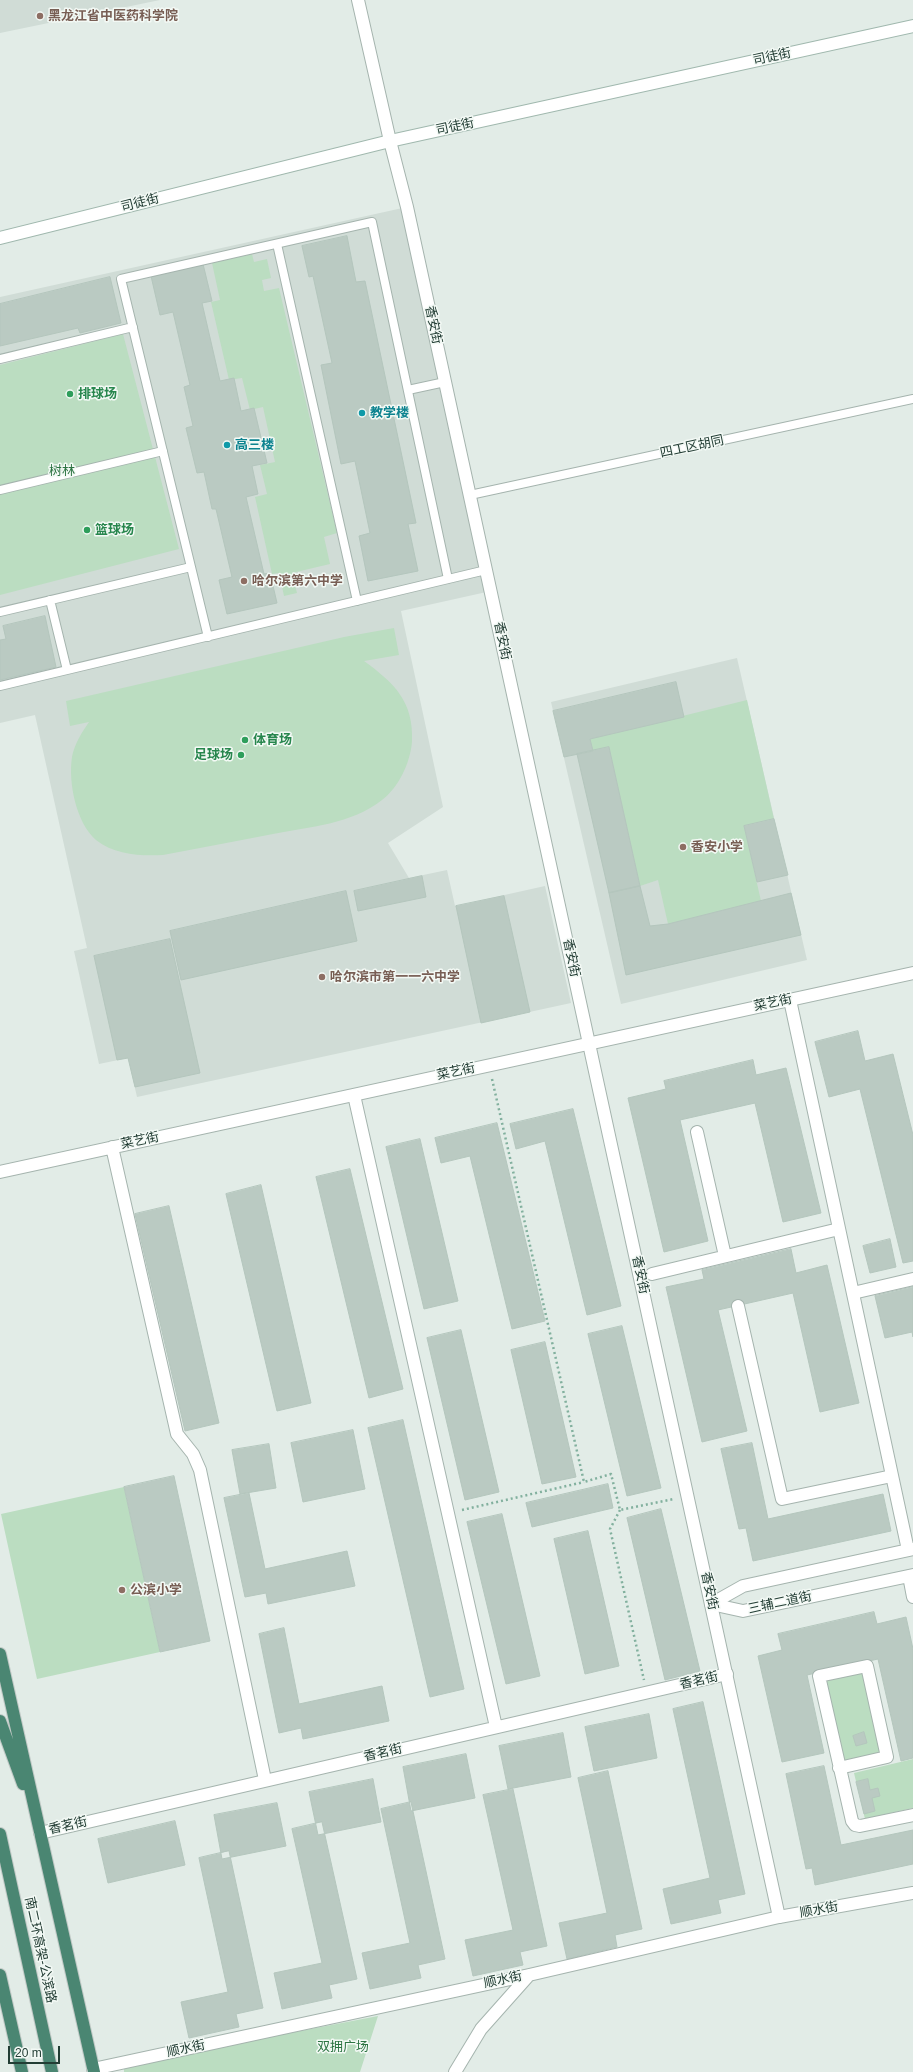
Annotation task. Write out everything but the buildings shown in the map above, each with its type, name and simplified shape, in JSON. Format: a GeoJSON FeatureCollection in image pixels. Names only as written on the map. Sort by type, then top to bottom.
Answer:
{"type":"FeatureCollection","features":[{"type":"Feature","properties":{"kind":"highway"},"geometry":{"type":"LineString","coordinates":[[0,1654],[93,2070]]}},
{"type":"Feature","properties":{"kind":"highway"},"geometry":{"type":"LineString","coordinates":[[0,1722],[40,1833]]}},
{"type":"Feature","properties":{"kind":"highway","name":"南二环高架-公滨路"},"geometry":{"type":"LineString","coordinates":[[0,1834],[52,2072]]}},
{"type":"Feature","properties":{"kind":"highway"},"geometry":{"type":"LineString","coordinates":[[0,1975],[22,2072]]}},
{"type":"Feature","properties":{"kind":"street","name":"香安街"},"geometry":{"type":"LineString","coordinates":[[358,0],[390,141],[407,207],[779,1917]]}},
{"type":"Feature","properties":{"kind":"street","name":"司徒街"},"geometry":{"type":"LineString","coordinates":[[0,238],[390,141],[913,26]]}},
{"type":"Feature","properties":{"kind":"street","name":"菜艺街"},"geometry":{"type":"LineString","coordinates":[[0,1172],[913,973]]}},
{"type":"Feature","properties":{"kind":"street"},"geometry":{"type":"LineString","coordinates":[[790,1000],[892,1476],[911,1550]]}},
{"type":"Feature","properties":{"kind":"street"},"geometry":{"type":"LineString","coordinates":[[354,1095],[496,1727]]}},
{"type":"Feature","properties":{"kind":"street"},"geometry":{"type":"LineString","coordinates":[[697,1132],[725,1256]]}},
{"type":"Feature","properties":{"kind":"street"},"geometry":{"type":"LineString","coordinates":[[112,1147],[177,1434],[193,1454],[200,1470],[265,1780]]}},
{"type":"Feature","properties":{"kind":"street"},"geometry":{"type":"LineString","coordinates":[[652,1274],[839,1228]]}},
{"type":"Feature","properties":{"kind":"street"},"geometry":{"type":"LineString","coordinates":[[853,1294],[913,1279]]}},
{"type":"Feature","properties":{"kind":"street"},"geometry":{"type":"LineString","coordinates":[[738,1306],[782,1500],[892,1476]]}},
{"type":"Feature","properties":{"kind":"street","name":"三辅二道街"},"geometry":{"type":"LineString","coordinates":[[711,1604],[743,1586],[911,1550]]}},
{"type":"Feature","properties":{"kind":"street"},"geometry":{"type":"LineString","coordinates":[[911,1575],[913,1597]]}},
{"type":"Feature","properties":{"kind":"street","name":"三辅二道街"},"geometry":{"type":"LineString","coordinates":[[711,1604],[743,1611],[911,1575]]}},
{"type":"Feature","properties":{"kind":"street"},"geometry":{"type":"LineString","coordinates":[[839,1768],[887,1757],[867,1666],[819,1676],[839,1768],[852,1821],[855,1825],[860,1826],[913,1815]]}},
{"type":"Feature","properties":{"kind":"street","name":"香茗街"},"geometry":{"type":"LineString","coordinates":[[40,1833],[727,1674]]}},
{"type":"Feature","properties":{"kind":"street","name":"顺水街"},"geometry":{"type":"LineString","coordinates":[[93,2070],[529,1975],[779,1917],[913,1892]]}},
{"type":"Feature","properties":{"kind":"street"},"geometry":{"type":"LineString","coordinates":[[455,2072],[481,2029],[529,1975]]}},
{"type":"Feature","properties":{"kind":"lane"},"geometry":{"type":"LineString","coordinates":[[208,637],[121,279],[372,222],[448,579]]}},
{"type":"Feature","properties":{"kind":"lane"},"geometry":{"type":"LineString","coordinates":[[277,244],[357,601]]}},
{"type":"Feature","properties":{"kind":"lane"},"geometry":{"type":"LineString","coordinates":[[0,359],[133,327]]}},
{"type":"Feature","properties":{"kind":"lane"},"geometry":{"type":"LineString","coordinates":[[408,390],[445,382]]}},
{"type":"Feature","properties":{"kind":"lane","name":"四工区胡同"},"geometry":{"type":"LineString","coordinates":[[470,495],[913,399]]}},
{"type":"Feature","properties":{"kind":"lane"},"geometry":{"type":"LineString","coordinates":[[0,490],[162,451]]}},
{"type":"Feature","properties":{"kind":"lane"},"geometry":{"type":"LineString","coordinates":[[0,612],[190,567]]}},
{"type":"Feature","properties":{"kind":"lane"},"geometry":{"type":"LineString","coordinates":[[0,686],[486,570]]}},
{"type":"Feature","properties":{"kind":"lane"},"geometry":{"type":"LineString","coordinates":[[50,600],[67,670]]}},
{"type":"Feature","properties":{"kind":"path"},"geometry":{"type":"LineString","coordinates":[[489,1065],[584,1482]]}},
{"type":"Feature","properties":{"kind":"path"},"geometry":{"type":"LineString","coordinates":[[448,1514],[584,1482],[611,1474],[620,1510],[610,1529],[647,1693]]}},
{"type":"Feature","properties":{"kind":"path"},"geometry":{"type":"LineString","coordinates":[[620,1510],[688,1496]]}},
{"type":"Feature","properties":{"kind":"shaded area","name":"黑龙江省中医药科学院"},"geometry":{"type":"Polygon","coordinates":[[[0,0],[160,0],[0,33],[0,0]]]}},
{"type":"Feature","properties":{"kind":"shaded area","name":"哈尔滨第六中学"},"geometry":{"type":"Polygon","coordinates":[[[407,207],[491,591],[401,611],[443,807],[388,843],[409,878],[447,870],[455,906],[545,886],[571,1003],[137,1097],[128,1058],[99,1064],[74,951],[87,948],[35,715],[0,723],[0,297],[407,207]]]}},
{"type":"Feature","properties":{"kind":"shaded area","name":"香安小学"},"geometry":{"type":"Polygon","coordinates":[[[737,658],[807,960],[621,1004],[551,702],[737,658]]]}},
{"type":"Feature","properties":{"kind":"green space"},"geometry":{"type":"Polygon","coordinates":[[[252,254],[254,262],[267,259],[271,278],[262,280],[264,291],[279,288],[337,533],[324,537],[330,564],[292,573],[297,593],[284,596],[279,573],[272,574],[255,497],[267,494],[260,465],[275,462],[263,407],[250,410],[242,378],[229,380],[211,302],[220,300],[212,263],[252,254]]]}},
{"type":"Feature","properties":{"kind":"green space","name":"树林"},"geometry":{"type":"Polygon","coordinates":[[[123,334],[179,549],[0,595],[0,365],[123,334]]]}},
{"type":"Feature","properties":{"kind":"green space","name":"体育场"},"geometry":{"type":"Polygon","coordinates":[[[394,628],[399,655],[364,661],[393,685],[400,694],[410,715],[412,728],[411,750],[403,774],[394,788],[382,800],[357,814],[330,823],[163,855],[137,855],[119,852],[103,845],[89,833],[83,823],[75,802],[71,778],[71,767],[75,748],[81,734],[89,722],[70,726],[66,701],[344,637],[394,628]]]}},
{"type":"Feature","properties":{"kind":"green space"},"geometry":{"type":"Polygon","coordinates":[[[747,700],[774,819],[744,826],[761,901],[668,924],[658,880],[640,886],[609,747],[593,751],[590,739],[747,700]]]}},
{"type":"Feature","properties":{"kind":"green space","name":"公滨小学"},"geometry":{"type":"Polygon","coordinates":[[[124,1487],[160,1652],[37,1679],[1,1514],[124,1487]]]}},
{"type":"Feature","properties":{"kind":"green space"},"geometry":{"type":"Polygon","coordinates":[[[867,1666],[887,1757],[839,1768],[819,1676],[867,1666]]]}},
{"type":"Feature","properties":{"kind":"green space"},"geometry":{"type":"Polygon","coordinates":[[[913,1759],[913,1808],[865,1819],[854,1773],[913,1759]]]}},
{"type":"Feature","properties":{"kind":"green space","name":"双拥广场"},"geometry":{"type":"Polygon","coordinates":[[[378,2016],[360,2072],[124,2072],[124,2065],[378,2016]]]}},
{"type":"Feature","properties":{"kind":"place","name":"黑龙江省中医药科学院"},"geometry":{"type":"Point","coordinates":[40,16]}},
{"type":"Feature","properties":{"kind":"place","name":"排球场"},"geometry":{"type":"Point","coordinates":[70,394]}},
{"type":"Feature","properties":{"kind":"place","name":"教学楼"},"geometry":{"type":"Point","coordinates":[362,413]}},
{"type":"Feature","properties":{"kind":"place","name":"高三楼"},"geometry":{"type":"Point","coordinates":[227,445]}},
{"type":"Feature","properties":{"kind":"place","name":"篮球场"},"geometry":{"type":"Point","coordinates":[87,530]}},
{"type":"Feature","properties":{"kind":"place","name":"哈尔滨第六中学"},"geometry":{"type":"Point","coordinates":[244,581]}},
{"type":"Feature","properties":{"kind":"place","name":"体育场"},"geometry":{"type":"Point","coordinates":[245,740]}},
{"type":"Feature","properties":{"kind":"place","name":"足球场"},"geometry":{"type":"Point","coordinates":[241,755]}},
{"type":"Feature","properties":{"kind":"place","name":"香安小学"},"geometry":{"type":"Point","coordinates":[683,847]}},
{"type":"Feature","properties":{"kind":"place","name":"哈尔滨市第一一六中学"},"geometry":{"type":"Point","coordinates":[322,977]}},
{"type":"Feature","properties":{"kind":"place","name":"公滨小学"},"geometry":{"type":"Point","coordinates":[122,1590]}}]}
